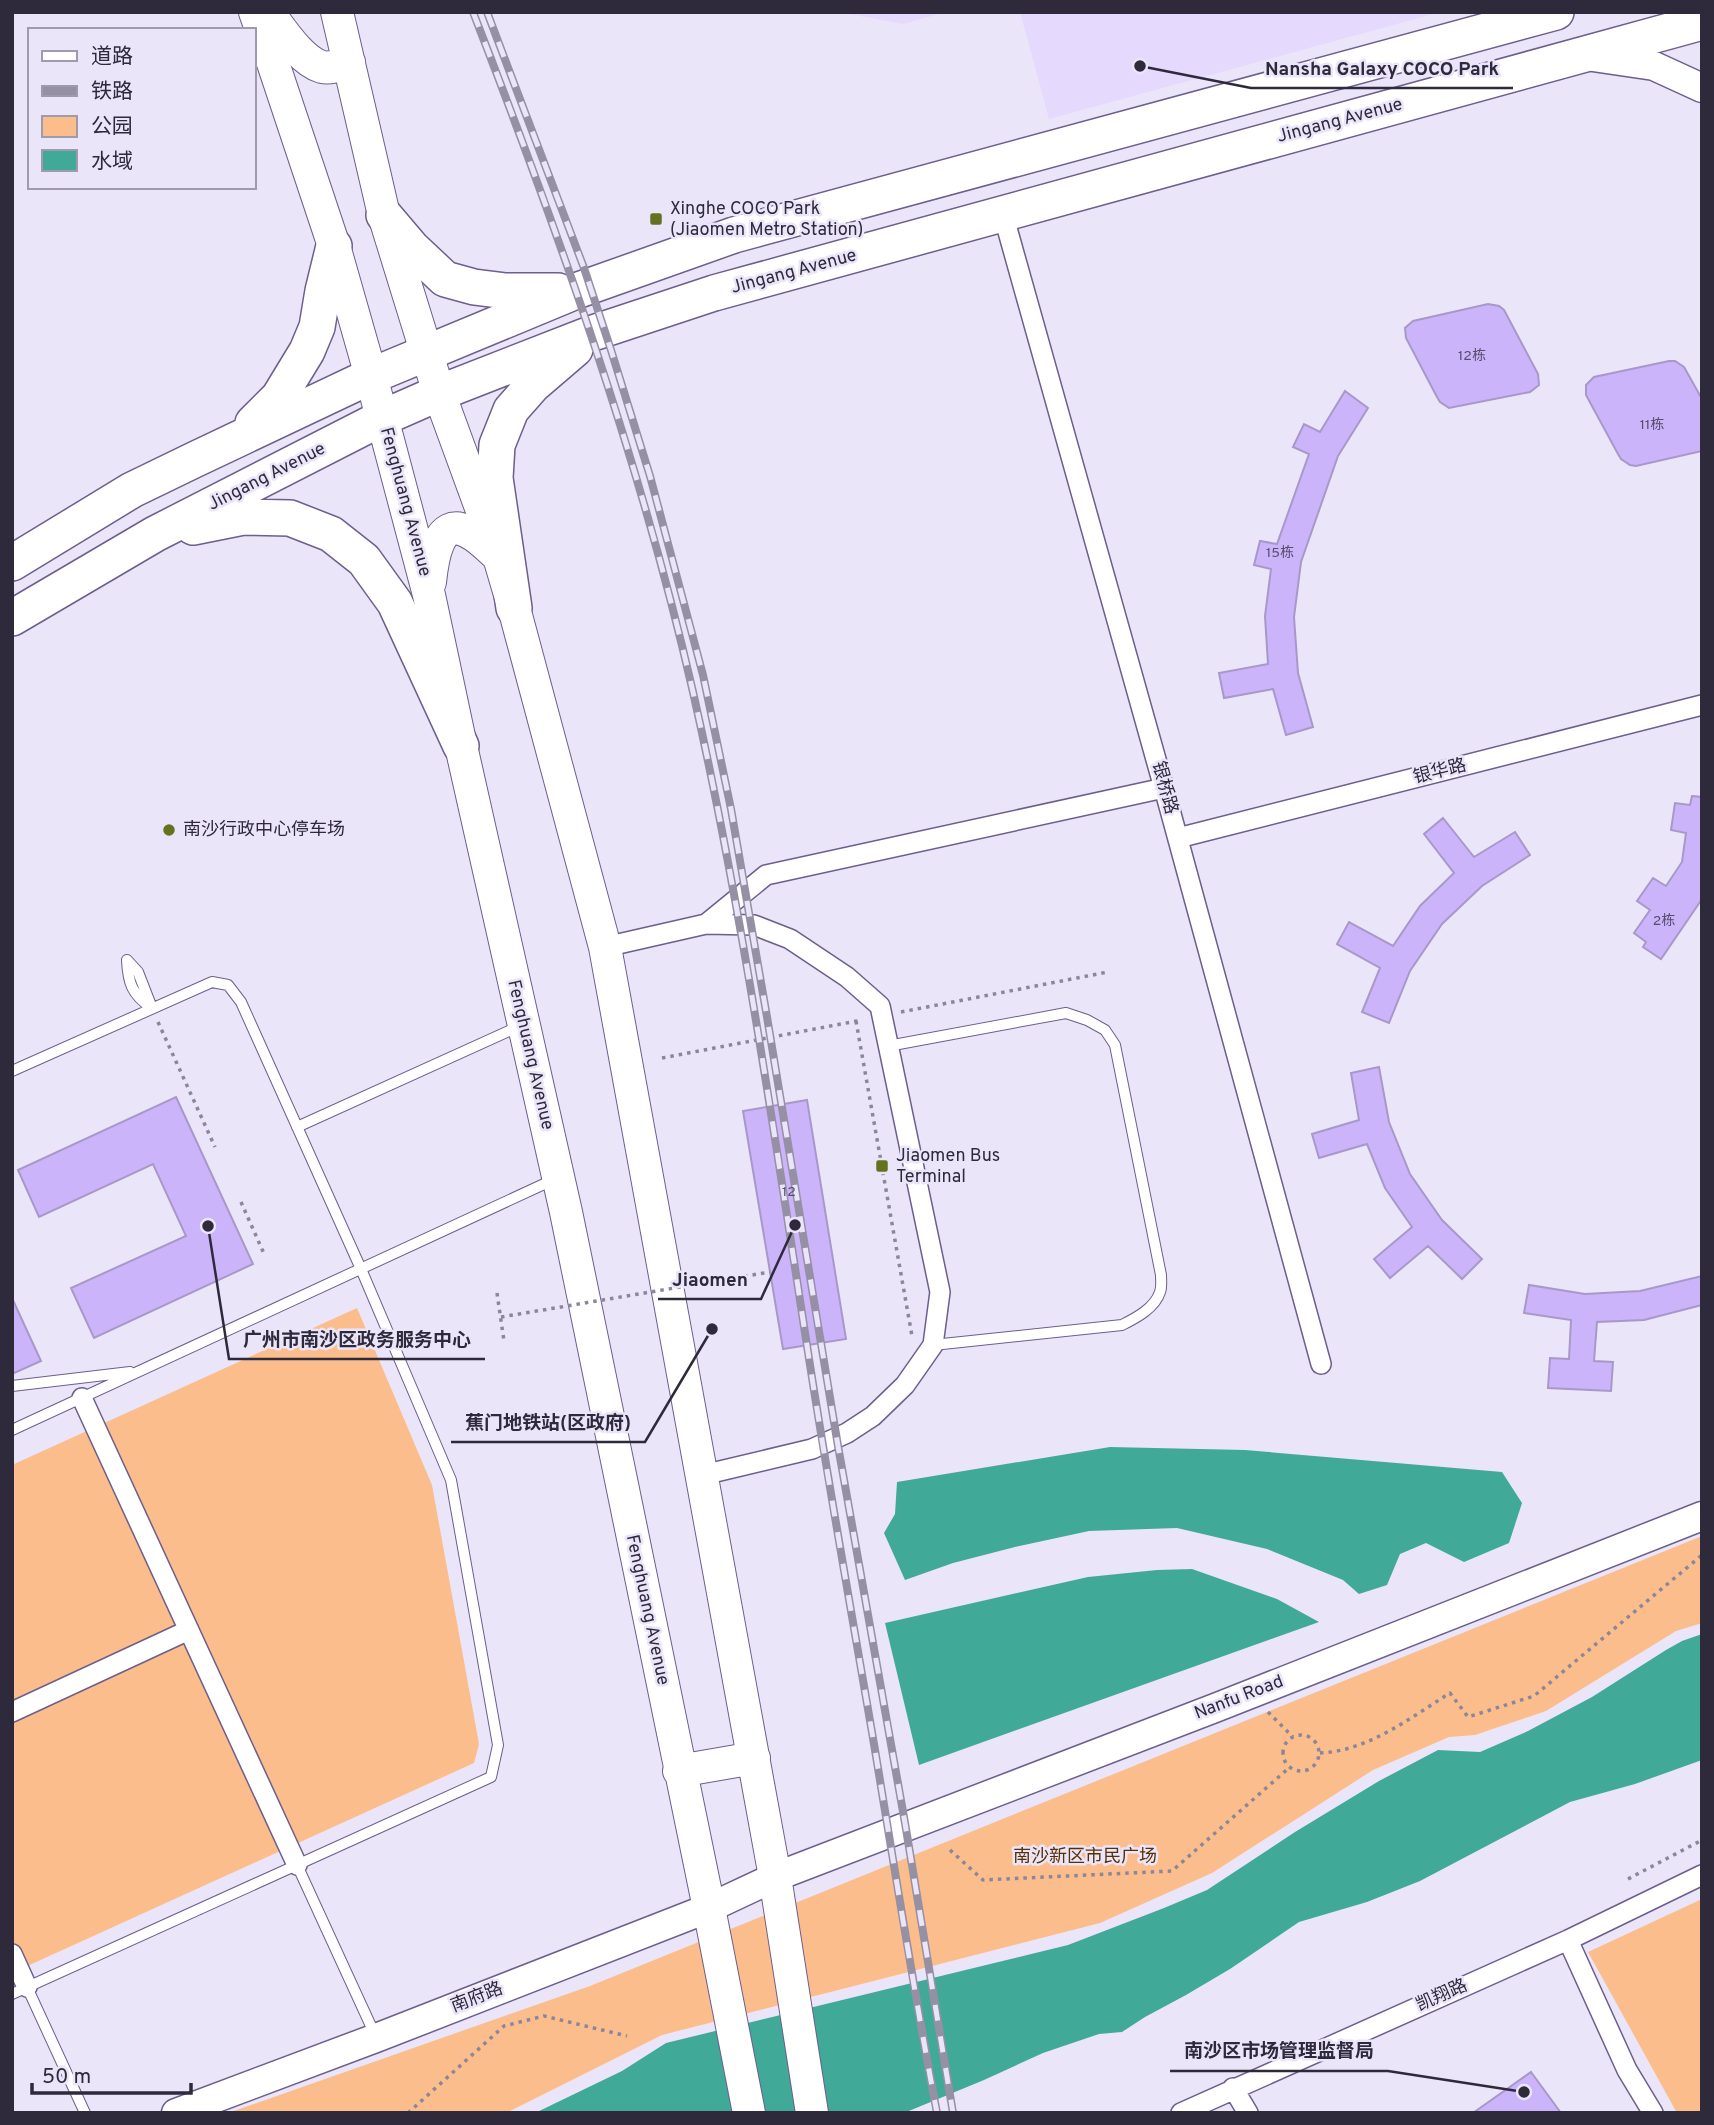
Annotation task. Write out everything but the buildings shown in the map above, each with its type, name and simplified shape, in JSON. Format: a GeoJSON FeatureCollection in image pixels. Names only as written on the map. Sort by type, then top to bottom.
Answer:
{"type":"FeatureCollection","features":[{"type":"Feature","properties":{"kind":"highway"},"geometry":{"type":"LineString","coordinates":[[12,563],[132,490],[196,459],[371,376],[576,291],[734,235],[1553,13]]}},
{"type":"Feature","properties":{"kind":"highway","name":"Jingang Avenue"},"geometry":{"type":"LineString","coordinates":[[12,618],[155,534],[382,418],[593,333],[714,293],[1702,22]]}},
{"type":"Feature","properties":{"kind":"highway"},"geometry":{"type":"LineString","coordinates":[[384,215],[412,248],[445,279],[474,287],[506,291],[576,291]]}},
{"type":"Feature","properties":{"kind":"highway"},"geometry":{"type":"LineString","coordinates":[[238,439],[279,397],[303,360],[317,327],[334,246]]}},
{"type":"Feature","properties":{"kind":"highway"},"geometry":{"type":"LineString","coordinates":[[514,608],[495,478],[498,445],[511,410],[533,384],[593,333]]}},
{"type":"Feature","properties":{"kind":"highway"},"geometry":{"type":"LineString","coordinates":[[196,459],[218,470],[223,489],[218,501]]}},
{"type":"Feature","properties":{"kind":"highway"},"geometry":{"type":"LineString","coordinates":[[155,534],[243,517],[289,518],[331,534],[364,561],[395,603],[461,746]]}},
{"type":"Feature","properties":{"kind":"main road","name":"Fenghuang Avenue"},"geometry":{"type":"LineString","coordinates":[[255,12],[334,246],[429,595],[557,1178],[749,2113]]}},
{"type":"Feature","properties":{"kind":"main road"},"geometry":{"type":"LineString","coordinates":[[268,12],[295,47],[311,61],[323,67],[349,62]]}},
{"type":"Feature","properties":{"kind":"main road"},"geometry":{"type":"LineString","coordinates":[[337,12],[384,215],[439,393],[499,557],[605,947],[754,1758],[812,2113]]}},
{"type":"Feature","properties":{"kind":"main road"},"geometry":{"type":"LineString","coordinates":[[429,595],[432,561],[437,543],[446,532],[454,529],[465,530],[499,557]]}},
{"type":"Feature","properties":{"kind":"main road"},"geometry":{"type":"LineString","coordinates":[[679,1771],[754,1758]]}},
{"type":"Feature","properties":{"kind":"street"},"geometry":{"type":"LineString","coordinates":[[1580,55],[1654,66],[1702,88]]}},
{"type":"Feature","properties":{"kind":"street","name":"银桥路"},"geometry":{"type":"LineString","coordinates":[[1003,214],[1178,838],[1321,1364]]}},
{"type":"Feature","properties":{"kind":"street","name":"银华路"},"geometry":{"type":"LineString","coordinates":[[1178,838],[1702,705]]}},
{"type":"Feature","properties":{"kind":"street"},"geometry":{"type":"LineString","coordinates":[[706,924],[766,875],[1164,788]]}},
{"type":"Feature","properties":{"kind":"street"},"geometry":{"type":"LineString","coordinates":[[605,947],[706,924],[754,925],[790,939],[847,976],[880,1006],[940,1292],[924,1347],[905,1385],[873,1416],[847,1433],[812,1449],[703,1475]]}},
{"type":"Feature","properties":{"kind":"street"},"geometry":{"type":"LineString","coordinates":[[82,1398],[297,1865]]}},
{"type":"Feature","properties":{"kind":"street","name":"Nanfu Road"},"geometry":{"type":"LineString","coordinates":[[775,1877],[1215,1708],[1702,1516]]}},
{"type":"Feature","properties":{"kind":"street"},"geometry":{"type":"LineString","coordinates":[[12,1712],[189,1630]]}},
{"type":"Feature","properties":{"kind":"street","name":"凯翔路"},"geometry":{"type":"LineString","coordinates":[[1181,2113],[1568,1940],[1702,1875]]}},
{"type":"Feature","properties":{"kind":"street","name":"南府路"},"geometry":{"type":"LineString","coordinates":[[176,2113],[709,1908],[775,1877]]}},
{"type":"Feature","properties":{"kind":"street"},"geometry":{"type":"LineString","coordinates":[[1568,1940],[1627,2070],[1653,2113]]}},
{"type":"Feature","properties":{"kind":"street"},"geometry":{"type":"LineString","coordinates":[[12,1954],[20,1991]]}},
{"type":"Feature","properties":{"kind":"street"},"geometry":{"type":"LineString","coordinates":[[1233,2088],[1248,2113]]}},
{"type":"Feature","properties":{"kind":"lane"},"geometry":{"type":"LineString","coordinates":[[12,1071],[212,982],[228,985],[241,1002],[361,1269],[451,1480],[498,1745],[491,1777],[20,1991],[85,2113]]}},
{"type":"Feature","properties":{"kind":"lane"},"geometry":{"type":"LineString","coordinates":[[888,1046],[1066,1013],[1105,1030],[1115,1045],[1161,1275],[1160,1292],[1153,1304],[1141,1315],[1122,1325],[924,1347]]}},
{"type":"Feature","properties":{"kind":"lane"},"geometry":{"type":"LineString","coordinates":[[297,1128],[523,1025]]}},
{"type":"Feature","properties":{"kind":"lane"},"geometry":{"type":"LineString","coordinates":[[12,1430],[557,1178]]}},
{"type":"Feature","properties":{"kind":"lane"},"geometry":{"type":"LineString","coordinates":[[12,1387],[142,1370]]}},
{"type":"Feature","properties":{"kind":"lane"},"geometry":{"type":"LineString","coordinates":[[297,1865],[376,2038]]}},
{"type":"Feature","properties":{"kind":"path"},"geometry":{"type":"LineString","coordinates":[[152,1009],[215,1147]]}},
{"type":"Feature","properties":{"kind":"path"},"geometry":{"type":"LineString","coordinates":[[856,1021],[924,1347]]}},
{"type":"Feature","properties":{"kind":"path"},"geometry":{"type":"LineString","coordinates":[[242,1202],[265,1256]]}},
{"type":"Feature","properties":{"kind":"path"},"geometry":{"type":"LineString","coordinates":[[501,1317],[770,1272]]}},
{"type":"Feature","properties":{"kind":"path"},"geometry":{"type":"LineString","coordinates":[[497,1293],[504,1341]]}},
{"type":"Feature","properties":{"kind":"path"},"geometry":{"type":"LineString","coordinates":[[1320,1753],[1340,1752],[1392,1730],[1450,1693],[1468,1717],[1534,1696],[1702,1555]]}},
{"type":"Feature","properties":{"kind":"path"},"geometry":{"type":"LineString","coordinates":[[1268,1712],[1293,1737]]}},
{"type":"Feature","properties":{"kind":"path"},"geometry":{"type":"LineString","coordinates":[[1299,1735],[1315,1741],[1320,1753],[1316,1764],[1301,1771],[1290,1768],[1283,1751],[1293,1737],[1299,1735]]}},
{"type":"Feature","properties":{"kind":"path"},"geometry":{"type":"LineString","coordinates":[[950,1850],[984,1880],[1172,1871],[1290,1768]]}},
{"type":"Feature","properties":{"kind":"path"},"geometry":{"type":"LineString","coordinates":[[1628,1879],[1702,1840]]}},
{"type":"Feature","properties":{"kind":"path"},"geometry":{"type":"LineString","coordinates":[[408,2113],[504,2026],[544,2016],[627,2036]]}},
{"type":"Feature","properties":{"kind":"shaded area"},"geometry":{"type":"Polygon","coordinates":[[[839,12],[946,12],[903,24],[839,12]]]}},
{"type":"Feature","properties":{"kind":"shaded area"},"geometry":{"type":"Polygon","coordinates":[[[1020,12],[1441,12],[1049,119],[1020,12]]]}},
{"type":"Feature","properties":{"kind":"green space"},"geometry":{"type":"Polygon","coordinates":[[[357,1308],[432,1485],[479,1744],[474,1763],[12,1973],[12,1465],[357,1308]]]}},
{"type":"Feature","properties":{"kind":"green space","name":"南沙新区市民广场"},"geometry":{"type":"Polygon","coordinates":[[[1702,1536],[1702,1623],[1676,1631],[1546,1711],[1475,1735],[1449,1737],[1373,1770],[1212,1873],[1100,1923],[662,2035],[506,2113],[228,2113],[590,1986],[1702,1536]]]}},
{"type":"Feature","properties":{"kind":"green space"},"geometry":{"type":"Polygon","coordinates":[[[1702,1899],[1702,2113],[1677,2113],[1588,1952],[1702,1899]]]}},
{"type":"Feature","properties":{"kind":"water"},"geometry":{"type":"Polygon","coordinates":[[[1110,1447],[1245,1450],[1502,1472],[1522,1503],[1509,1543],[1464,1562],[1426,1543],[1400,1554],[1387,1585],[1359,1594],[1343,1580],[1267,1549],[1177,1528],[1089,1531],[953,1563],[905,1580],[884,1533],[895,1514],[897,1482],[1110,1447]]]}},
{"type":"Feature","properties":{"kind":"water"},"geometry":{"type":"Polygon","coordinates":[[[1192,1569],[1277,1599],[1319,1622],[919,1765],[885,1623],[1088,1577],[1192,1569]]]}},
{"type":"Feature","properties":{"kind":"water"},"geometry":{"type":"Polygon","coordinates":[[[1702,1634],[1702,1760],[1635,1784],[1570,1802],[1420,1881],[1367,1902],[1299,1922],[1230,1969],[1122,2032],[1099,2034],[1043,2053],[904,2113],[535,2113],[622,2071],[666,2043],[1068,1945],[1164,1908],[1207,1890],[1379,1781],[1438,1750],[1480,1752],[1528,1731],[1592,1697],[1682,1641],[1702,1634]]]}},
{"type":"Feature","properties":{"kind":"railway"},"geometry":{"type":"LineString","coordinates":[[473,12],[536,179],[623,433],[672,605],[693,692],[743,943],[826,1461],[937,2113]]}},
{"type":"Feature","properties":{"kind":"railway"},"geometry":{"type":"LineString","coordinates":[[487,12],[584,268],[611,350],[650,476],[703,675],[731,809],[953,2113]]}},
{"type":"Feature","properties":{"kind":"place","name":"Nansha Galaxy COCO Park"},"geometry":{"type":"Point","coordinates":[1140,66]}},
{"type":"Feature","properties":{"kind":"place","name":"Xinghe COCO Park (Jiaomen Metro Station)"},"geometry":{"type":"Point","coordinates":[656,219]}},
{"type":"Feature","properties":{"kind":"place","name":"南沙行政中心停车场"},"geometry":{"type":"Point","coordinates":[169,830]}},
{"type":"Feature","properties":{"kind":"place","name":"Jiaomen Bus Terminal"},"geometry":{"type":"Point","coordinates":[882,1166]}},
{"type":"Feature","properties":{"kind":"place","name":"Jiaomen"},"geometry":{"type":"Point","coordinates":[795,1225]}},
{"type":"Feature","properties":{"kind":"place","name":"广州市南沙区政务服务中心"},"geometry":{"type":"Point","coordinates":[208,1226]}},
{"type":"Feature","properties":{"kind":"place","name":"蕉门地铁站(区政府)"},"geometry":{"type":"Point","coordinates":[712,1329]}},
{"type":"Feature","properties":{"kind":"place","name":"南沙区市场管理监督局"},"geometry":{"type":"Point","coordinates":[1524,2092]}}]}
